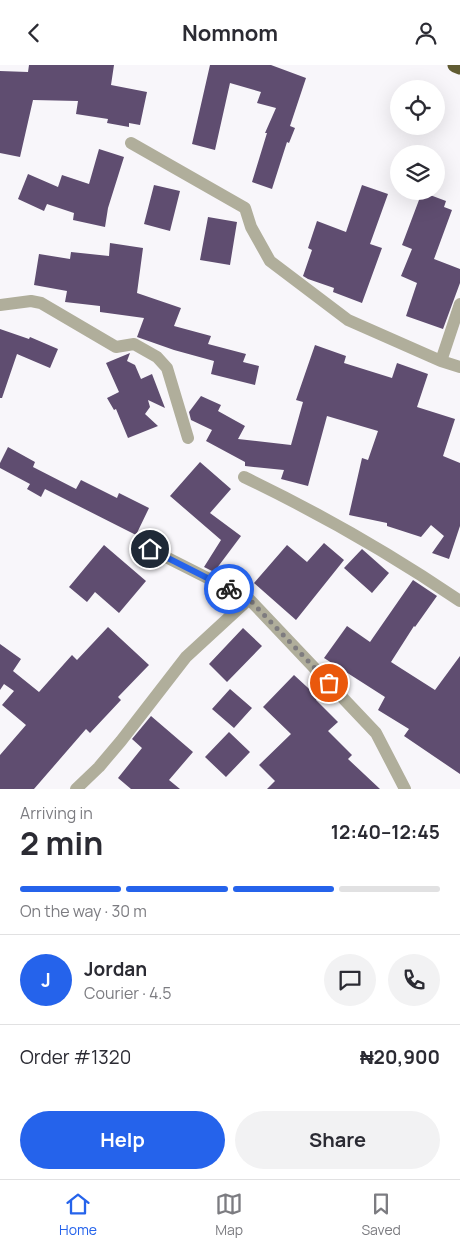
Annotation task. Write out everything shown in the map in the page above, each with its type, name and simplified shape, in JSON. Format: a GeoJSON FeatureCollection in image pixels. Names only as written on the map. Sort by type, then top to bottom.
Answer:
{"type":"FeatureCollection","features":[{"type":"Feature","properties":{"kind":"highway"},"geometry":{"type":"LineString","coordinates":[[455,65],[460,67]]}},
{"type":"Feature","properties":{"kind":"street"},"geometry":{"type":"LineString","coordinates":[[131,143],[245,208],[251,227],[270,261],[348,320],[460,367]]}},
{"type":"Feature","properties":{"kind":"street"},"geometry":{"type":"LineString","coordinates":[[0,305],[31,301],[41,303],[116,347],[134,344],[156,357],[167,368],[188,438]]}},
{"type":"Feature","properties":{"kind":"street"},"geometry":{"type":"LineString","coordinates":[[442,361],[460,304]]}},
{"type":"Feature","properties":{"kind":"street"},"geometry":{"type":"LineString","coordinates":[[244,477],[338,525],[422,575],[460,601]]}},
{"type":"Feature","properties":{"kind":"street"},"geometry":{"type":"LineString","coordinates":[[150,549],[249,599],[376,733],[405,789]]}},
{"type":"Feature","properties":{"kind":"street"},"geometry":{"type":"LineString","coordinates":[[76,789],[99,767],[121,741],[186,657],[249,599]]}},
{"type":"Feature","properties":{"kind":"building"},"geometry":{"type":"Polygon","coordinates":[[[29,65],[114,65],[111,85],[147,92],[140,125],[129,123],[129,127],[107,123],[108,119],[76,114],[78,101],[33,100],[20,157],[0,153],[0,71],[28,72],[29,65]]]}},
{"type":"Feature","properties":{"kind":"building"},"geometry":{"type":"Polygon","coordinates":[[[210,65],[271,65],[306,78],[290,126],[295,128],[289,143],[287,142],[272,189],[252,182],[267,133],[265,133],[276,108],[257,103],[261,92],[230,83],[215,150],[192,144],[210,65]]]}},
{"type":"Feature","properties":{"kind":"building"},"geometry":{"type":"Polygon","coordinates":[[[99,149],[124,157],[108,208],[105,227],[73,220],[74,213],[47,204],[44,211],[18,199],[28,174],[58,187],[62,175],[89,184],[99,149]]]}},
{"type":"Feature","properties":{"kind":"building"},"geometry":{"type":"Polygon","coordinates":[[[154,185],[180,191],[170,231],[144,224],[154,185]]]}},
{"type":"Feature","properties":{"kind":"building"},"geometry":{"type":"Polygon","coordinates":[[[362,185],[388,194],[370,244],[382,248],[362,303],[333,292],[334,288],[303,276],[312,250],[308,248],[317,221],[346,232],[362,185]]]}},
{"type":"Feature","properties":{"kind":"building"},"geometry":{"type":"Polygon","coordinates":[[[419,200],[446,201],[444,207],[452,210],[434,259],[460,269],[460,283],[443,329],[406,316],[417,283],[401,276],[412,249],[402,245],[419,200]]]}},
{"type":"Feature","properties":{"kind":"building"},"geometry":{"type":"Polygon","coordinates":[[[208,217],[237,222],[230,265],[200,260],[208,217]]]}},
{"type":"Feature","properties":{"kind":"building"},"geometry":{"type":"Polygon","coordinates":[[[110,243],[143,248],[137,293],[181,308],[174,326],[211,336],[208,344],[246,354],[243,362],[259,366],[255,385],[211,374],[214,361],[137,337],[144,318],[100,312],[100,306],[65,302],[67,291],[34,285],[39,254],[70,259],[71,252],[109,256],[110,243]]]}},
{"type":"Feature","properties":{"kind":"building"},"geometry":{"type":"Polygon","coordinates":[[[0,329],[29,339],[30,337],[58,349],[50,368],[17,354],[2,398],[0,398],[0,329]]]}},
{"type":"Feature","properties":{"kind":"building"},"geometry":{"type":"Polygon","coordinates":[[[315,345],[346,356],[344,363],[392,378],[397,363],[428,374],[417,407],[455,419],[443,456],[460,463],[460,526],[449,559],[432,553],[444,536],[431,525],[421,537],[387,526],[387,523],[349,515],[362,458],[368,460],[378,431],[327,416],[308,486],[281,479],[284,470],[245,466],[245,462],[206,441],[212,430],[191,420],[189,412],[201,396],[221,405],[218,411],[245,426],[238,439],[291,445],[303,402],[296,400],[315,345]]]}},
{"type":"Feature","properties":{"kind":"building"},"geometry":{"type":"Polygon","coordinates":[[[130,353],[127,361],[135,365],[141,379],[152,374],[165,408],[148,400],[150,407],[145,414],[158,426],[128,438],[116,409],[114,410],[107,398],[119,392],[106,363],[130,353]]]}},
{"type":"Feature","properties":{"kind":"building"},"geometry":{"type":"Polygon","coordinates":[[[8,447],[35,462],[33,467],[76,489],[81,480],[117,498],[119,493],[149,508],[136,535],[45,489],[41,497],[27,489],[30,484],[0,468],[0,463],[8,447]]]}},
{"type":"Feature","properties":{"kind":"building"},"geometry":{"type":"Polygon","coordinates":[[[200,462],[231,489],[210,513],[241,536],[214,572],[204,567],[221,540],[170,496],[200,462]]]}},
{"type":"Feature","properties":{"kind":"building"},"geometry":{"type":"Polygon","coordinates":[[[324,543],[344,560],[296,620],[254,583],[287,545],[307,562],[324,543]]]}},
{"type":"Feature","properties":{"kind":"building"},"geometry":{"type":"Polygon","coordinates":[[[104,545],[146,581],[119,613],[95,592],[87,602],[69,587],[104,545]]]}},
{"type":"Feature","properties":{"kind":"building"},"geometry":{"type":"Polygon","coordinates":[[[362,549],[389,573],[372,593],[344,568],[362,549]]]}},
{"type":"Feature","properties":{"kind":"building"},"geometry":{"type":"Polygon","coordinates":[[[413,580],[437,596],[414,626],[391,662],[435,690],[460,656],[460,774],[404,736],[409,729],[378,710],[385,697],[324,658],[347,626],[370,642],[413,580]]]}},
{"type":"Feature","properties":{"kind":"building"},"geometry":{"type":"Polygon","coordinates":[[[108,627],[149,665],[118,697],[121,700],[90,733],[86,729],[34,789],[0,789],[0,755],[26,725],[2,705],[14,691],[4,684],[0,690],[0,644],[21,659],[13,671],[39,692],[72,655],[77,660],[108,627]]]}},
{"type":"Feature","properties":{"kind":"building"},"geometry":{"type":"Polygon","coordinates":[[[243,628],[262,646],[227,682],[209,664],[243,628]]]}},
{"type":"Feature","properties":{"kind":"building"},"geometry":{"type":"Polygon","coordinates":[[[294,675],[319,698],[316,700],[338,722],[328,731],[352,755],[348,759],[380,789],[267,789],[275,781],[259,765],[291,734],[263,707],[294,675]]]}},
{"type":"Feature","properties":{"kind":"building"},"geometry":{"type":"Polygon","coordinates":[[[230,689],[252,708],[234,728],[212,709],[230,689]]]}},
{"type":"Feature","properties":{"kind":"building"},"geometry":{"type":"Polygon","coordinates":[[[151,716],[193,752],[169,780],[180,789],[131,789],[118,778],[142,748],[132,739],[151,716]]]}},
{"type":"Feature","properties":{"kind":"building"},"geometry":{"type":"Polygon","coordinates":[[[229,732],[250,752],[226,777],[205,757],[229,732]]]}},
{"type":"Feature","properties":{"kind":"way so far"},"geometry":{"type":"LineString","coordinates":[[229,589],[249,599],[329,683]]}},
{"type":"Feature","properties":{"kind":"route"},"geometry":{"type":"LineString","coordinates":[[150,549],[229,589]]}}]}
